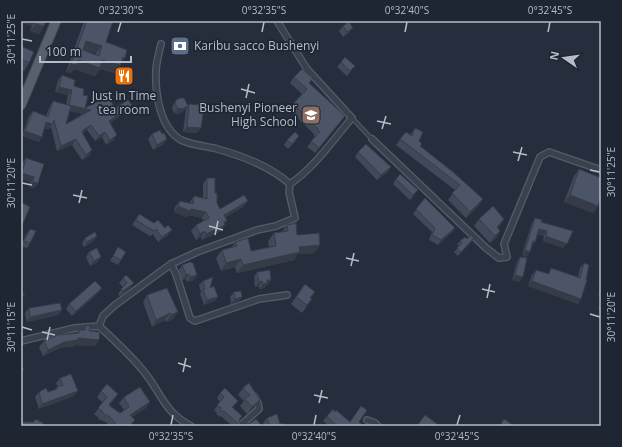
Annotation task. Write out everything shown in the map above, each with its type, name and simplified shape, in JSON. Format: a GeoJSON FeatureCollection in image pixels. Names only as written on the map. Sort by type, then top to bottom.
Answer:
{"type":"FeatureCollection","features":[{"type":"Feature","properties":{"kind":"main road"},"geometry":{"type":"LineString","coordinates":[[21,105],[56,21]]}},
{"type":"Feature","properties":{"kind":"street"},"geometry":{"type":"LineString","coordinates":[[99,326],[103,316],[115,304],[171,264],[214,245],[257,230],[276,226],[295,218],[289,192],[290,184],[301,176],[323,153],[352,118],[307,69],[277,21]]}},
{"type":"Feature","properties":{"kind":"street"},"geometry":{"type":"LineString","coordinates":[[161,44],[156,71],[161,111],[168,130],[181,139],[193,144],[214,148],[263,164],[276,172],[290,184]]}},
{"type":"Feature","properties":{"kind":"street"},"geometry":{"type":"LineString","coordinates":[[372,139],[486,248],[499,258],[507,257],[504,244],[540,157],[549,152],[601,170]]}},
{"type":"Feature","properties":{"kind":"street"},"geometry":{"type":"LineString","coordinates":[[171,264],[176,274],[190,318],[195,321],[259,299],[286,296]]}},
{"type":"Feature","properties":{"kind":"street"},"geometry":{"type":"LineString","coordinates":[[22,341],[74,328],[99,326],[124,349],[140,367],[172,413],[191,426]]}},
{"type":"Feature","properties":{"kind":"street"},"geometry":{"type":"LineString","coordinates":[[240,426],[259,408],[258,403],[250,392]]}},
{"type":"Feature","properties":{"kind":"street"},"geometry":{"type":"LineString","coordinates":[[367,420],[378,426]]}},
{"type":"Feature","properties":{"kind":"lane"},"geometry":{"type":"LineString","coordinates":[[352,118],[372,139]]}},
{"type":"Feature","properties":{"kind":"building"},"geometry":{"type":"Polygon","coordinates":[[[37,21],[46,21],[44,26],[36,24],[37,21]]]}},
{"type":"Feature","properties":{"kind":"building"},"geometry":{"type":"Polygon","coordinates":[[[87,21],[113,21],[106,42],[127,50],[125,58],[123,57],[120,65],[102,60],[100,68],[78,60],[77,65],[71,64],[87,21]],[[86,41],[83,50],[99,56],[102,46],[86,41]]]}},
{"type":"Feature","properties":{"kind":"building"},"geometry":{"type":"Polygon","coordinates":[[[349,22],[353,28],[347,32],[343,26],[349,22]]]}},
{"type":"Feature","properties":{"kind":"building"},"geometry":{"type":"Polygon","coordinates":[[[21,46],[34,52],[29,63],[21,59],[21,46]]]}},
{"type":"Feature","properties":{"kind":"building"},"geometry":{"type":"Polygon","coordinates":[[[345,57],[355,66],[350,71],[341,62],[345,57]]]}},
{"type":"Feature","properties":{"kind":"building"},"geometry":{"type":"Polygon","coordinates":[[[302,69],[313,78],[309,83],[345,116],[319,148],[311,141],[320,132],[293,104],[307,89],[294,77],[302,69]]]}},
{"type":"Feature","properties":{"kind":"building"},"geometry":{"type":"Polygon","coordinates":[[[62,75],[75,80],[74,86],[84,89],[83,95],[88,96],[85,108],[108,96],[115,108],[128,100],[132,105],[109,121],[117,135],[110,140],[105,132],[99,136],[91,125],[83,130],[82,132],[92,150],[86,155],[76,139],[61,146],[54,120],[52,124],[46,122],[42,137],[25,131],[33,111],[48,117],[53,101],[71,106],[66,124],[91,110],[69,105],[72,90],[59,87],[62,75]]]}},
{"type":"Feature","properties":{"kind":"building"},"geometry":{"type":"Polygon","coordinates":[[[184,98],[188,106],[182,109],[178,108],[175,104],[176,100],[184,98]]]}},
{"type":"Feature","properties":{"kind":"building"},"geometry":{"type":"Polygon","coordinates":[[[200,101],[205,101],[201,128],[187,127],[189,104],[199,105],[200,101]]]}},
{"type":"Feature","properties":{"kind":"building"},"geometry":{"type":"Polygon","coordinates":[[[415,128],[423,132],[419,141],[422,144],[420,146],[453,172],[483,199],[470,212],[452,193],[460,185],[400,139],[406,132],[412,136],[415,128]]]}},
{"type":"Feature","properties":{"kind":"building"},"geometry":{"type":"Polygon","coordinates":[[[160,130],[162,134],[164,133],[167,139],[157,145],[152,134],[160,130]]]}},
{"type":"Feature","properties":{"kind":"building"},"geometry":{"type":"Polygon","coordinates":[[[295,132],[299,136],[292,144],[287,140],[295,132]]]}},
{"type":"Feature","properties":{"kind":"building"},"geometry":{"type":"Polygon","coordinates":[[[366,144],[391,167],[381,175],[358,152],[366,144]]]}},
{"type":"Feature","properties":{"kind":"building"},"geometry":{"type":"Polygon","coordinates":[[[26,158],[44,164],[38,183],[33,182],[34,177],[22,173],[26,158]]]}},
{"type":"Feature","properties":{"kind":"building"},"geometry":{"type":"Polygon","coordinates":[[[579,169],[601,178],[601,197],[598,206],[570,195],[579,169]]]}},
{"type":"Feature","properties":{"kind":"building"},"geometry":{"type":"Polygon","coordinates":[[[400,174],[418,190],[413,195],[396,179],[400,174]]]}},
{"type":"Feature","properties":{"kind":"building"},"geometry":{"type":"Polygon","coordinates":[[[207,178],[215,178],[215,193],[217,193],[217,203],[220,209],[244,195],[248,201],[224,215],[227,221],[224,222],[225,225],[206,234],[205,231],[200,234],[196,225],[209,218],[206,212],[191,209],[190,211],[178,206],[180,201],[193,204],[194,196],[207,199],[207,178]]]}},
{"type":"Feature","properties":{"kind":"building"},"geometry":{"type":"Polygon","coordinates":[[[425,198],[455,228],[441,240],[432,235],[435,228],[416,209],[425,198]]]}},
{"type":"Feature","properties":{"kind":"building"},"geometry":{"type":"Polygon","coordinates":[[[21,202],[30,207],[21,228],[21,202]]]}},
{"type":"Feature","properties":{"kind":"building"},"geometry":{"type":"Polygon","coordinates":[[[493,206],[504,219],[497,227],[500,231],[495,236],[479,219],[493,206]]]}},
{"type":"Feature","properties":{"kind":"building"},"geometry":{"type":"Polygon","coordinates":[[[139,214],[154,223],[158,220],[165,228],[168,225],[172,230],[162,237],[156,229],[154,231],[136,220],[139,214]]]}},
{"type":"Feature","properties":{"kind":"building"},"geometry":{"type":"Polygon","coordinates":[[[535,218],[542,220],[541,222],[573,231],[567,244],[546,236],[547,231],[539,229],[535,242],[533,241],[530,252],[525,250],[535,218]]]}},
{"type":"Feature","properties":{"kind":"building"},"geometry":{"type":"Polygon","coordinates":[[[296,223],[297,235],[319,233],[320,245],[299,247],[300,252],[243,265],[241,259],[226,263],[222,250],[237,246],[235,242],[248,238],[251,251],[276,246],[274,233],[288,231],[287,225],[296,223]]]}},
{"type":"Feature","properties":{"kind":"building"},"geometry":{"type":"Polygon","coordinates":[[[30,229],[36,231],[30,243],[24,241],[30,229]]]}},
{"type":"Feature","properties":{"kind":"building"},"geometry":{"type":"Polygon","coordinates":[[[95,232],[97,236],[87,242],[85,238],[95,232]]]}},
{"type":"Feature","properties":{"kind":"building"},"geometry":{"type":"Polygon","coordinates":[[[471,235],[474,238],[461,252],[457,248],[462,243],[460,241],[465,237],[467,239],[471,235]]]}},
{"type":"Feature","properties":{"kind":"building"},"geometry":{"type":"Polygon","coordinates":[[[118,247],[126,252],[121,260],[113,256],[118,247]]]}},
{"type":"Feature","properties":{"kind":"building"},"geometry":{"type":"Polygon","coordinates":[[[97,248],[101,257],[94,261],[89,252],[97,248]]]}},
{"type":"Feature","properties":{"kind":"building"},"geometry":{"type":"Polygon","coordinates":[[[520,257],[527,258],[523,277],[515,275],[520,257]]]}},
{"type":"Feature","properties":{"kind":"building"},"geometry":{"type":"Polygon","coordinates":[[[190,262],[193,263],[197,275],[190,277],[189,274],[186,275],[182,265],[190,262]]]}},
{"type":"Feature","properties":{"kind":"building"},"geometry":{"type":"Polygon","coordinates":[[[584,263],[589,265],[587,280],[581,299],[532,281],[536,270],[549,274],[551,268],[580,278],[584,263]]]}},
{"type":"Feature","properties":{"kind":"building"},"geometry":{"type":"Polygon","coordinates":[[[270,270],[271,280],[267,280],[267,283],[263,284],[262,281],[259,282],[257,272],[270,270]]]}},
{"type":"Feature","properties":{"kind":"building"},"geometry":{"type":"Polygon","coordinates":[[[126,275],[134,283],[123,291],[121,289],[127,283],[123,278],[126,275]]]}},
{"type":"Feature","properties":{"kind":"building"},"geometry":{"type":"Polygon","coordinates":[[[213,277],[210,288],[214,286],[218,297],[207,300],[203,290],[205,289],[203,281],[213,277]]]}},
{"type":"Feature","properties":{"kind":"building"},"geometry":{"type":"Polygon","coordinates":[[[95,281],[102,288],[76,311],[69,304],[95,281]]]}},
{"type":"Feature","properties":{"kind":"building"},"geometry":{"type":"Polygon","coordinates":[[[305,284],[315,292],[307,305],[296,297],[305,284]]]}},
{"type":"Feature","properties":{"kind":"building"},"geometry":{"type":"Polygon","coordinates":[[[167,288],[178,312],[171,315],[170,313],[156,320],[147,295],[167,288]]]}},
{"type":"Feature","properties":{"kind":"building"},"geometry":{"type":"Polygon","coordinates":[[[241,291],[242,297],[235,299],[234,292],[241,291]]]}},
{"type":"Feature","properties":{"kind":"building"},"geometry":{"type":"Polygon","coordinates":[[[60,303],[62,310],[30,317],[29,308],[60,303]]]}},
{"type":"Feature","properties":{"kind":"building"},"geometry":{"type":"Polygon","coordinates":[[[90,325],[89,331],[100,332],[99,340],[78,338],[78,340],[64,342],[48,350],[44,341],[58,335],[79,333],[79,330],[85,330],[86,326],[90,325]]]}},
{"type":"Feature","properties":{"kind":"building"},"geometry":{"type":"Polygon","coordinates":[[[71,374],[78,391],[42,404],[39,392],[46,388],[48,392],[57,389],[57,387],[63,385],[60,378],[71,374]]]}},
{"type":"Feature","properties":{"kind":"building"},"geometry":{"type":"Polygon","coordinates":[[[249,383],[260,400],[252,407],[245,399],[250,395],[243,388],[249,383]]]}},
{"type":"Feature","properties":{"kind":"building"},"geometry":{"type":"Polygon","coordinates":[[[107,384],[118,394],[109,404],[120,413],[129,407],[124,397],[140,387],[150,402],[130,415],[135,420],[129,426],[118,426],[110,417],[102,413],[103,412],[98,408],[107,397],[101,391],[107,384]]]}},
{"type":"Feature","properties":{"kind":"building"},"geometry":{"type":"Polygon","coordinates":[[[225,388],[238,401],[232,407],[242,416],[239,420],[241,424],[249,424],[256,419],[262,426],[241,426],[220,409],[221,408],[217,405],[224,397],[220,393],[225,388]]]}},
{"type":"Feature","properties":{"kind":"building"},"geometry":{"type":"Polygon","coordinates":[[[361,406],[367,410],[359,422],[364,426],[337,426],[327,416],[333,409],[350,422],[361,406]]]}},
{"type":"Feature","properties":{"kind":"building"},"geometry":{"type":"Polygon","coordinates":[[[277,414],[280,424],[283,423],[284,426],[270,426],[267,418],[277,414]]]}},
{"type":"Feature","properties":{"kind":"building"},"geometry":{"type":"Polygon","coordinates":[[[425,415],[440,426],[417,426],[425,415]]]}},
{"type":"Feature","properties":{"kind":"building"},"geometry":{"type":"Polygon","coordinates":[[[504,419],[514,426],[504,426],[501,424],[504,419]]]}},
{"type":"Feature","properties":{"kind":"building"},"geometry":{"type":"Polygon","coordinates":[[[34,420],[43,422],[43,426],[21,426],[21,422],[34,422],[34,420]]]}},
{"type":"Feature","properties":{"kind":"place","name":"Karibu sacco Bushenyi"},"geometry":{"type":"Point","coordinates":[180,46]}},
{"type":"Feature","properties":{"kind":"place","name":"Just in Time tea room"},"geometry":{"type":"Point","coordinates":[124,76]}},
{"type":"Feature","properties":{"kind":"place","name":"Bushenyi Pioneer High School"},"geometry":{"type":"Point","coordinates":[311,115]}}]}
